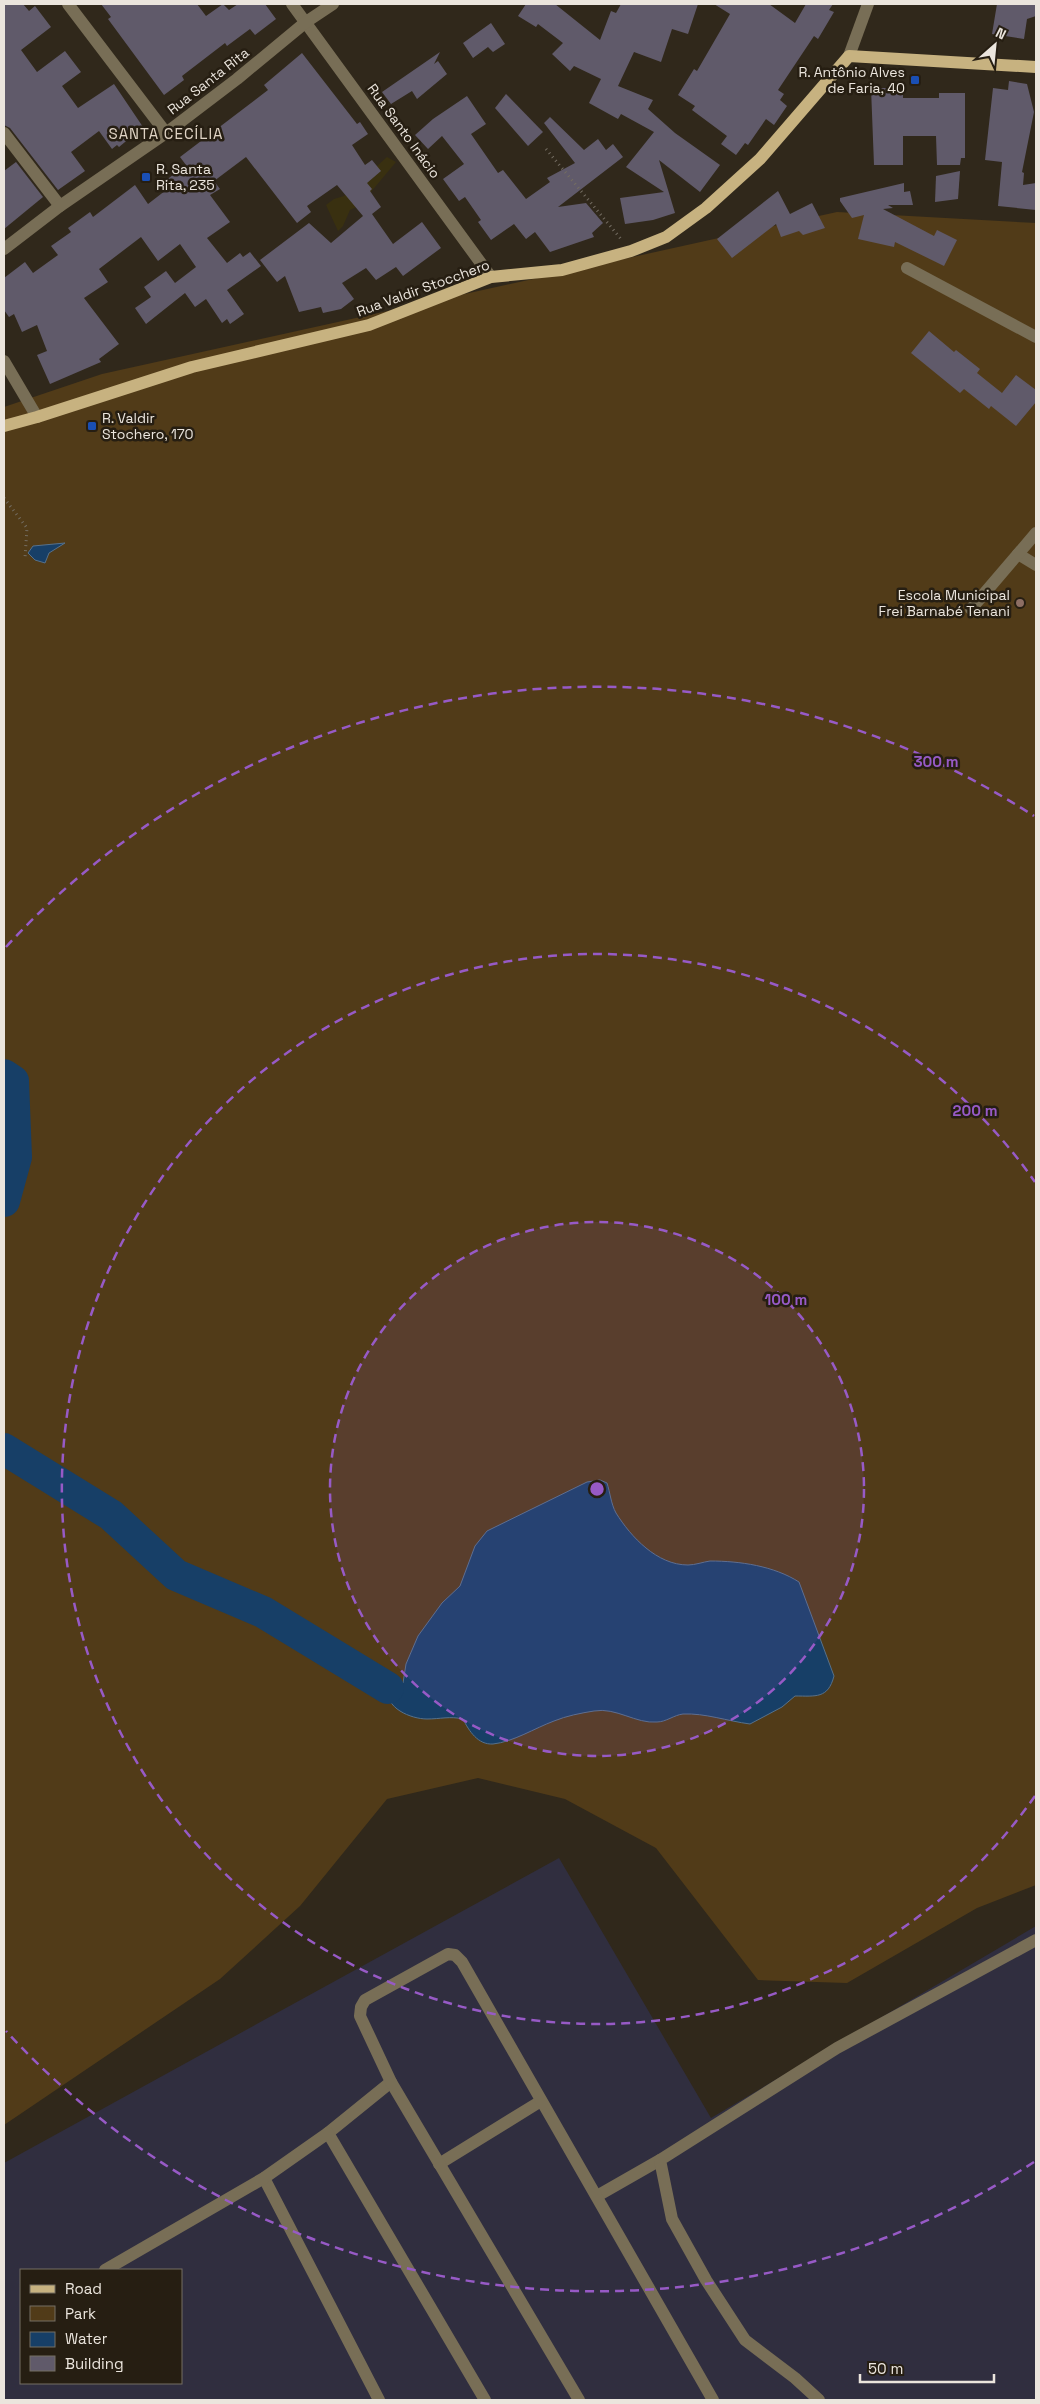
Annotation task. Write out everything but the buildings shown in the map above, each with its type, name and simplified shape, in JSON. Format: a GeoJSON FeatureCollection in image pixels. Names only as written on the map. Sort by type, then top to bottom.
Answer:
{"type":"FeatureCollection","features":[{"type":"Feature","properties":{"kind":"main road"},"geometry":{"type":"LineString","coordinates":[[849,56],[1036,67]]}},
{"type":"Feature","properties":{"kind":"main road","name":"Rua Valdir Stocchero"},"geometry":{"type":"LineString","coordinates":[[4,426],[192,367],[369,325],[491,277],[562,270],[631,251],[666,237],[706,208],[760,159],[849,56]]}},
{"type":"Feature","properties":{"kind":"street"},"geometry":{"type":"LineString","coordinates":[[68,4],[166,133]]}},
{"type":"Feature","properties":{"kind":"street","name":"Rua Santo Inácio"},"geometry":{"type":"LineString","coordinates":[[292,4],[491,277]]}},
{"type":"Feature","properties":{"kind":"street","name":"Rua Santa Rita"},"geometry":{"type":"LineString","coordinates":[[4,249],[60,206],[166,133],[237,79],[306,22],[332,4]]}},
{"type":"Feature","properties":{"kind":"street","name":"Rua Valdir Stocchero"},"geometry":{"type":"LineString","coordinates":[[849,56],[868,4]]}},
{"type":"Feature","properties":{"kind":"street"},"geometry":{"type":"LineString","coordinates":[[4,133],[60,206]]}},
{"type":"Feature","properties":{"kind":"street"},"geometry":{"type":"LineString","coordinates":[[908,268],[1036,337]]}},
{"type":"Feature","properties":{"kind":"street"},"geometry":{"type":"LineString","coordinates":[[4,361],[37,417]]}},
{"type":"Feature","properties":{"kind":"street"},"geometry":{"type":"LineString","coordinates":[[971,609],[1036,533]]}},
{"type":"Feature","properties":{"kind":"street"},"geometry":{"type":"LineString","coordinates":[[1018,554],[1036,565]]}},
{"type":"Feature","properties":{"kind":"street"},"geometry":{"type":"LineString","coordinates":[[597,2196],[660,2160],[837,2048],[1036,1940]]}},
{"type":"Feature","properties":{"kind":"street"},"geometry":{"type":"LineString","coordinates":[[579,2400],[391,2082],[360,2016],[361,2007],[365,2000],[448,1954],[455,1955],[462,1962],[713,2400]]}},
{"type":"Feature","properties":{"kind":"street"},"geometry":{"type":"LineString","coordinates":[[107,2269],[264,2178],[328,2133],[391,2082]]}},
{"type":"Feature","properties":{"kind":"street"},"geometry":{"type":"LineString","coordinates":[[439,2164],[541,2101]]}},
{"type":"Feature","properties":{"kind":"street"},"geometry":{"type":"LineString","coordinates":[[328,2133],[485,2400]]}},
{"type":"Feature","properties":{"kind":"street"},"geometry":{"type":"LineString","coordinates":[[660,2160],[672,2219],[706,2280],[746,2340],[795,2378],[819,2400]]}},
{"type":"Feature","properties":{"kind":"street"},"geometry":{"type":"LineString","coordinates":[[264,2178],[379,2400]]}},
{"type":"Feature","properties":{"kind":"path"},"geometry":{"type":"LineString","coordinates":[[546,149],[631,251]]}},
{"type":"Feature","properties":{"kind":"path"},"geometry":{"type":"LineString","coordinates":[[4,498],[27,528],[26,558]]}},
{"type":"Feature","properties":{"kind":"shaded area"},"geometry":{"type":"Polygon","coordinates":[[[559,1858],[711,2118],[1036,1926],[1036,2400],[4,2400],[4,2163],[559,1858]]]}},
{"type":"Feature","properties":{"kind":"green space"},"geometry":{"type":"Polygon","coordinates":[[[837,212],[1036,223],[1036,1885],[977,1908],[847,1983],[758,1980],[656,1848],[565,1799],[478,1778],[387,1799],[300,1906],[220,1979],[4,2125],[4,407],[102,374],[837,212]]]}},
{"type":"Feature","properties":{"kind":"sand"},"geometry":{"type":"Polygon","coordinates":[[[387,157],[396,162],[360,205],[350,210],[343,226],[338,231],[326,205],[334,199],[344,196],[387,157]]]}},
{"type":"Feature","properties":{"kind":"water"},"geometry":{"type":"Polygon","coordinates":[[[65,543],[49,553],[45,563],[35,560],[28,553],[33,546],[65,543]]]}},
{"type":"Feature","properties":{"kind":"water"},"geometry":{"type":"Polygon","coordinates":[[[600,1480],[607,1483],[614,1509],[622,1522],[637,1540],[656,1555],[677,1564],[693,1565],[710,1561],[756,1565],[779,1572],[799,1582],[834,1676],[828,1689],[820,1695],[795,1696],[782,1707],[750,1724],[691,1714],[683,1714],[660,1722],[649,1722],[602,1710],[563,1718],[516,1738],[493,1744],[478,1740],[463,1719],[414,1717],[394,1707],[388,1695],[388,1688],[397,1687],[403,1683],[406,1664],[418,1636],[442,1603],[460,1586],[475,1546],[487,1531],[587,1482],[600,1480]]]}},
{"type":"Feature","properties":{"kind":"waterway"},"geometry":{"type":"LineString","coordinates":[[4,1075],[13,1081],[16,1157],[4,1201]]}},
{"type":"Feature","properties":{"kind":"waterway"},"geometry":{"type":"LineString","coordinates":[[4,1449],[111,1515],[176,1575],[263,1612],[388,1688]]}},
{"type":"Feature","properties":{"kind":"place","name":"R. Antônio Alves de Faria, 40"},"geometry":{"type":"Point","coordinates":[915,80]}},
{"type":"Feature","properties":{"kind":"place","name":"R. Santa Rita, 235"},"geometry":{"type":"Point","coordinates":[146,177]}},
{"type":"Feature","properties":{"kind":"place","name":"R. Valdir Stochero, 170"},"geometry":{"type":"Point","coordinates":[92,426]}},
{"type":"Feature","properties":{"kind":"place","name":"Escola Municipal Frei Barnabé Tenani"},"geometry":{"type":"Point","coordinates":[1020,603]}},
{"type":"Feature","properties":{"kind":"district","name":"SANTA CECÍLIA"},"geometry":{"type":"Point","coordinates":[166,133]}}]}
